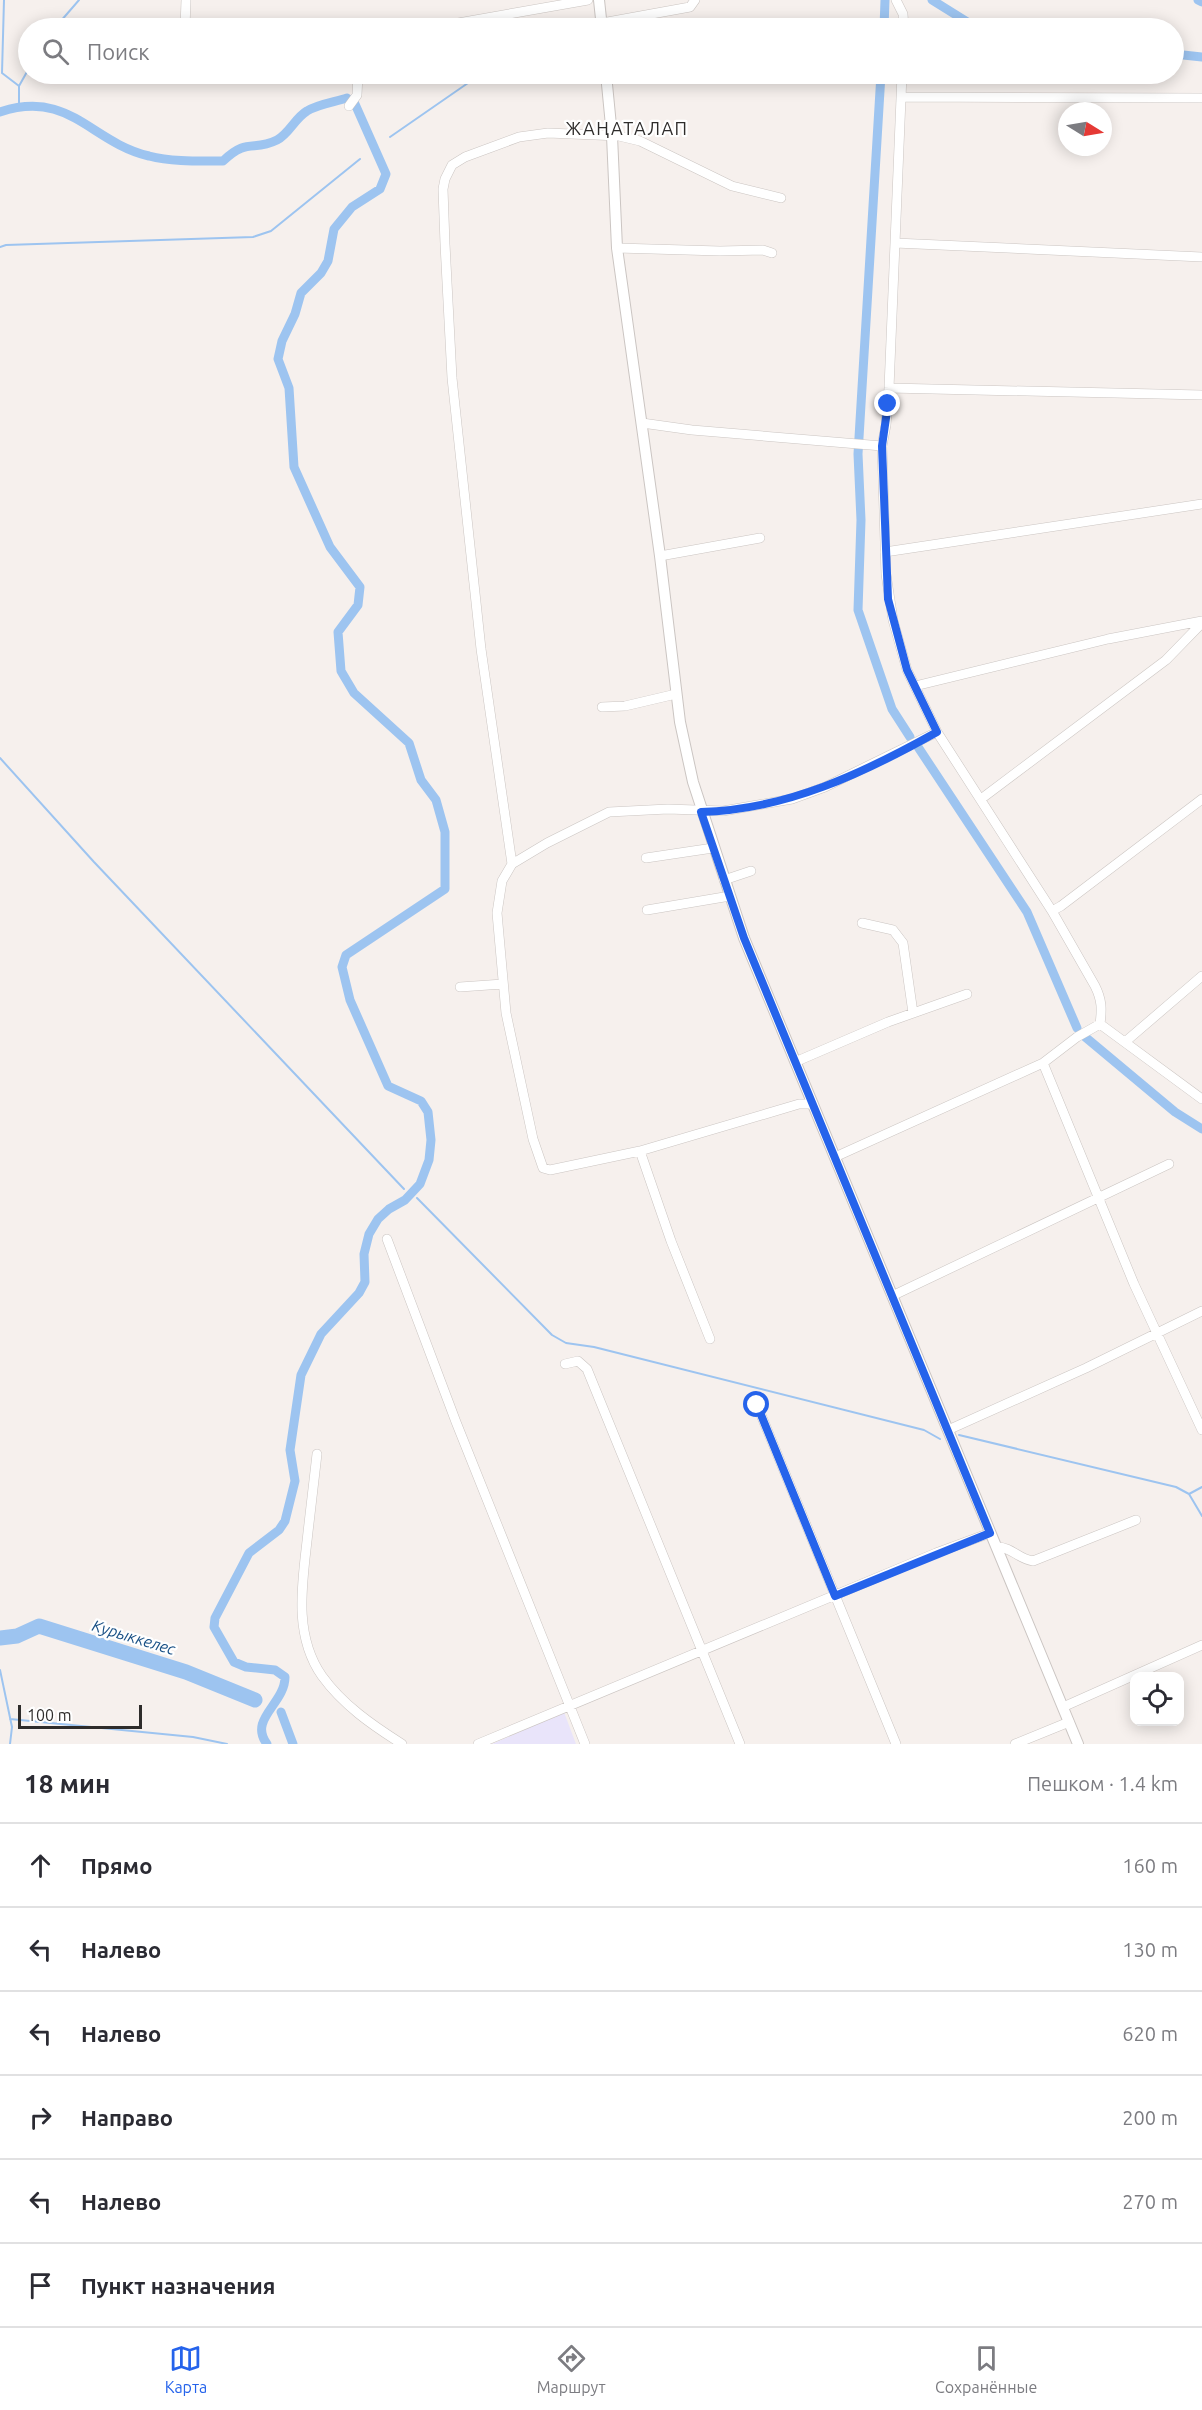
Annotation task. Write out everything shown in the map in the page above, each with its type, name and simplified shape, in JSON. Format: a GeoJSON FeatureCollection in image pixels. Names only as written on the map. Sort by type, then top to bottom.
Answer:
{"type":"FeatureCollection","features":[{"type":"Feature","properties":{"kind":"main road"},"geometry":{"type":"LineString","coordinates":[[599,0],[601,18]]}},
{"type":"Feature","properties":{"kind":"main road"},"geometry":{"type":"LineString","coordinates":[[607,84],[612,136],[617,248],[660,556],[676,694],[685,751],[701,812],[744,938],[1078,1744]]}},
{"type":"Feature","properties":{"kind":"street"},"geometry":{"type":"LineString","coordinates":[[185,18],[186,0]]}},
{"type":"Feature","properties":{"kind":"street"},"geometry":{"type":"LineString","coordinates":[[486,18],[588,0]]}},
{"type":"Feature","properties":{"kind":"street"},"geometry":{"type":"LineString","coordinates":[[639,18],[690,7],[694,0]]}},
{"type":"Feature","properties":{"kind":"street"},"geometry":{"type":"LineString","coordinates":[[897,0],[903,18]]}},
{"type":"Feature","properties":{"kind":"street"},"geometry":{"type":"LineString","coordinates":[[352,103],[356,84]]}},
{"type":"Feature","properties":{"kind":"street"},"geometry":{"type":"LineString","coordinates":[[902,84],[889,388],[882,446],[888,599],[903,657],[937,732],[1052,910],[1101,998],[1100,1024]]}},
{"type":"Feature","properties":{"kind":"street"},"geometry":{"type":"LineString","coordinates":[[901,97],[1202,98]]}},
{"type":"Feature","properties":{"kind":"street"},"geometry":{"type":"LineString","coordinates":[[512,864],[476,605],[452,378],[443,189],[449,169],[457,161],[519,137],[548,133],[627,136],[732,186],[782,198]]}},
{"type":"Feature","properties":{"kind":"street"},"geometry":{"type":"LineString","coordinates":[[895,243],[1202,257]]}},
{"type":"Feature","properties":{"kind":"street"},"geometry":{"type":"LineString","coordinates":[[617,248],[763,250],[772,253]]}},
{"type":"Feature","properties":{"kind":"street"},"geometry":{"type":"LineString","coordinates":[[889,388],[1202,395]]}},
{"type":"Feature","properties":{"kind":"street"},"geometry":{"type":"LineString","coordinates":[[642,423],[866,447],[882,446]]}},
{"type":"Feature","properties":{"kind":"street"},"geometry":{"type":"LineString","coordinates":[[885,552],[1202,504]]}},
{"type":"Feature","properties":{"kind":"street"},"geometry":{"type":"LineString","coordinates":[[660,556],[760,538]]}},
{"type":"Feature","properties":{"kind":"street"},"geometry":{"type":"LineString","coordinates":[[915,686],[1108,639],[1202,622]]}},
{"type":"Feature","properties":{"kind":"street"},"geometry":{"type":"LineString","coordinates":[[981,800],[1166,660],[1202,622]]}},
{"type":"Feature","properties":{"kind":"street"},"geometry":{"type":"LineString","coordinates":[[602,707],[625,706],[676,694]]}},
{"type":"Feature","properties":{"kind":"street"},"geometry":{"type":"LineString","coordinates":[[813,1104],[799,1104],[640,1151],[550,1170],[542,1167],[506,1013],[497,914],[502,881],[512,864],[547,843],[609,812],[668,809],[701,812],[738,810],[809,794],[903,751],[937,732]]}},
{"type":"Feature","properties":{"kind":"street"},"geometry":{"type":"LineString","coordinates":[[1052,910],[1061,906],[1202,799]]}},
{"type":"Feature","properties":{"kind":"street"},"geometry":{"type":"LineString","coordinates":[[646,858],[713,848]]}},
{"type":"Feature","properties":{"kind":"street"},"geometry":{"type":"LineString","coordinates":[[724,880],[751,871]]}},
{"type":"Feature","properties":{"kind":"street"},"geometry":{"type":"LineString","coordinates":[[647,910],[730,896]]}},
{"type":"Feature","properties":{"kind":"street"},"geometry":{"type":"LineString","coordinates":[[862,923],[893,930],[903,943],[913,1013]]}},
{"type":"Feature","properties":{"kind":"street"},"geometry":{"type":"LineString","coordinates":[[1125,1042],[1202,976]]}},
{"type":"Feature","properties":{"kind":"street"},"geometry":{"type":"LineString","coordinates":[[460,987],[503,984]]}},
{"type":"Feature","properties":{"kind":"street"},"geometry":{"type":"LineString","coordinates":[[795,1062],[913,1013],[967,994]]}},
{"type":"Feature","properties":{"kind":"street"},"geometry":{"type":"LineString","coordinates":[[1100,1024],[1202,1099]]}},
{"type":"Feature","properties":{"kind":"street"},"geometry":{"type":"LineString","coordinates":[[835,1157],[1044,1063],[1077,1037],[1100,1024]]}},
{"type":"Feature","properties":{"kind":"street"},"geometry":{"type":"LineString","coordinates":[[1044,1063],[1156,1333],[1202,1430]]}},
{"type":"Feature","properties":{"kind":"street"},"geometry":{"type":"LineString","coordinates":[[640,1151],[671,1241],[710,1339]]}},
{"type":"Feature","properties":{"kind":"street"},"geometry":{"type":"LineString","coordinates":[[892,1296],[1169,1164]]}},
{"type":"Feature","properties":{"kind":"street"},"geometry":{"type":"LineString","coordinates":[[387,1239],[456,1422],[585,1744]]}},
{"type":"Feature","properties":{"kind":"street"},"geometry":{"type":"LineString","coordinates":[[948,1430],[1076,1373],[1202,1311]]}},
{"type":"Feature","properties":{"kind":"street"},"geometry":{"type":"LineString","coordinates":[[565,1364],[578,1361],[587,1369],[740,1744]]}},
{"type":"Feature","properties":{"kind":"street"},"geometry":{"type":"LineString","coordinates":[[757,1405],[896,1744]]}},
{"type":"Feature","properties":{"kind":"street"},"geometry":{"type":"LineString","coordinates":[[317,1454],[301,1600],[310,1652],[322,1675],[356,1713],[402,1744]]}},
{"type":"Feature","properties":{"kind":"street"},"geometry":{"type":"LineString","coordinates":[[997,1547],[1010,1548],[1024,1560],[1033,1561],[1136,1520]]}},
{"type":"Feature","properties":{"kind":"street"},"geometry":{"type":"LineString","coordinates":[[478,1744],[990,1533]]}},
{"type":"Feature","properties":{"kind":"street"},"geometry":{"type":"LineString","coordinates":[[1063,1707],[1202,1645]]}},
{"type":"Feature","properties":{"kind":"street"},"geometry":{"type":"LineString","coordinates":[[1015,1744],[1069,1722]]}},
{"type":"Feature","properties":{"kind":"shaded area"},"geometry":{"type":"Polygon","coordinates":[[[564,1712],[576,1744],[492,1744],[564,1712]]]}},
{"type":"Feature","properties":{"kind":"waterway"},"geometry":{"type":"LineString","coordinates":[[4,0],[2,73],[19,86],[19,108]]}},
{"type":"Feature","properties":{"kind":"waterway"},"geometry":{"type":"LineString","coordinates":[[63,18],[79,0]]}},
{"type":"Feature","properties":{"kind":"waterway"},"geometry":{"type":"LineString","coordinates":[[884,18],[885,0]]}},
{"type":"Feature","properties":{"kind":"waterway"},"geometry":{"type":"LineString","coordinates":[[932,0],[961,18]]}},
{"type":"Feature","properties":{"kind":"waterway"},"geometry":{"type":"LineString","coordinates":[[1198,0],[1202,2]]}},
{"type":"Feature","properties":{"kind":"waterway"},"geometry":{"type":"LineString","coordinates":[[1184,55],[1202,57]]}},
{"type":"Feature","properties":{"kind":"waterway"},"geometry":{"type":"LineString","coordinates":[[390,137],[467,84]]}},
{"type":"Feature","properties":{"kind":"waterway"},"geometry":{"type":"LineString","coordinates":[[880,84],[858,454],[861,520],[858,610],[892,709],[910,737]]}},
{"type":"Feature","properties":{"kind":"waterway"},"geometry":{"type":"LineString","coordinates":[[0,112],[24,107],[45,107],[79,120],[111,140],[149,156],[176,160],[223,161],[239,149],[277,140],[311,109],[347,98],[355,104],[386,174],[380,189],[352,207],[334,229],[328,261],[321,273],[301,293],[295,314],[282,341],[278,359],[289,388],[294,467],[330,547],[360,587],[358,605],[338,632],[341,671],[354,693],[409,743],[421,780],[436,800],[445,832],[445,889],[346,955],[342,967],[350,1000],[388,1086],[421,1101],[428,1112],[431,1140],[429,1160],[420,1184],[405,1200],[389,1209],[378,1219],[369,1234],[364,1254],[365,1282],[359,1293],[321,1334],[301,1375],[290,1450],[295,1481],[285,1521],[279,1530],[249,1553],[215,1618],[214,1627],[234,1662],[246,1667],[275,1670],[285,1677],[280,1695],[264,1719],[262,1735],[267,1744]]}},
{"type":"Feature","properties":{"kind":"waterway"},"geometry":{"type":"LineString","coordinates":[[0,247],[253,237],[271,231],[360,159]]}},
{"type":"Feature","properties":{"kind":"waterway"},"geometry":{"type":"LineString","coordinates":[[918,747],[1027,912],[1077,1028]]}},
{"type":"Feature","properties":{"kind":"waterway"},"geometry":{"type":"LineString","coordinates":[[0,758],[94,862],[404,1189]]}},
{"type":"Feature","properties":{"kind":"waterway"},"geometry":{"type":"LineString","coordinates":[[1084,1036],[1175,1112],[1202,1129]]}},
{"type":"Feature","properties":{"kind":"waterway"},"geometry":{"type":"LineString","coordinates":[[417,1198],[552,1335],[566,1343],[594,1347],[924,1430],[940,1439]]}},
{"type":"Feature","properties":{"kind":"waterway"},"geometry":{"type":"LineString","coordinates":[[959,1435],[1176,1487],[1189,1494],[1202,1516]]}},
{"type":"Feature","properties":{"kind":"waterway"},"geometry":{"type":"LineString","coordinates":[[1189,1494],[1202,1487]]}},
{"type":"Feature","properties":{"kind":"waterway","name":"Курыккелес"},"geometry":{"type":"LineString","coordinates":[[0,1638],[17,1636],[39,1626],[186,1672],[255,1700]]}},
{"type":"Feature","properties":{"kind":"waterway"},"geometry":{"type":"LineString","coordinates":[[0,1670],[12,1727],[10,1744]]}},
{"type":"Feature","properties":{"kind":"waterway"},"geometry":{"type":"LineString","coordinates":[[281,1712],[293,1744]]}},
{"type":"Feature","properties":{"kind":"waterway"},"geometry":{"type":"LineString","coordinates":[[10,1719],[193,1737],[227,1744]]}},
{"type":"Feature","properties":{"kind":"district","name":"ЖАҢАТАЛАП"},"geometry":{"type":"Point","coordinates":[627,129]}},
{"type":"Feature","properties":{"kind":"route"},"geometry":{"type":"LineString","coordinates":[[757,1405],[835,1596],[936,1553],[990,1533],[744,938],[701,812],[738,810],[809,794],[914,746],[937,732],[907,670],[888,599],[882,446],[888,404]]}}]}
